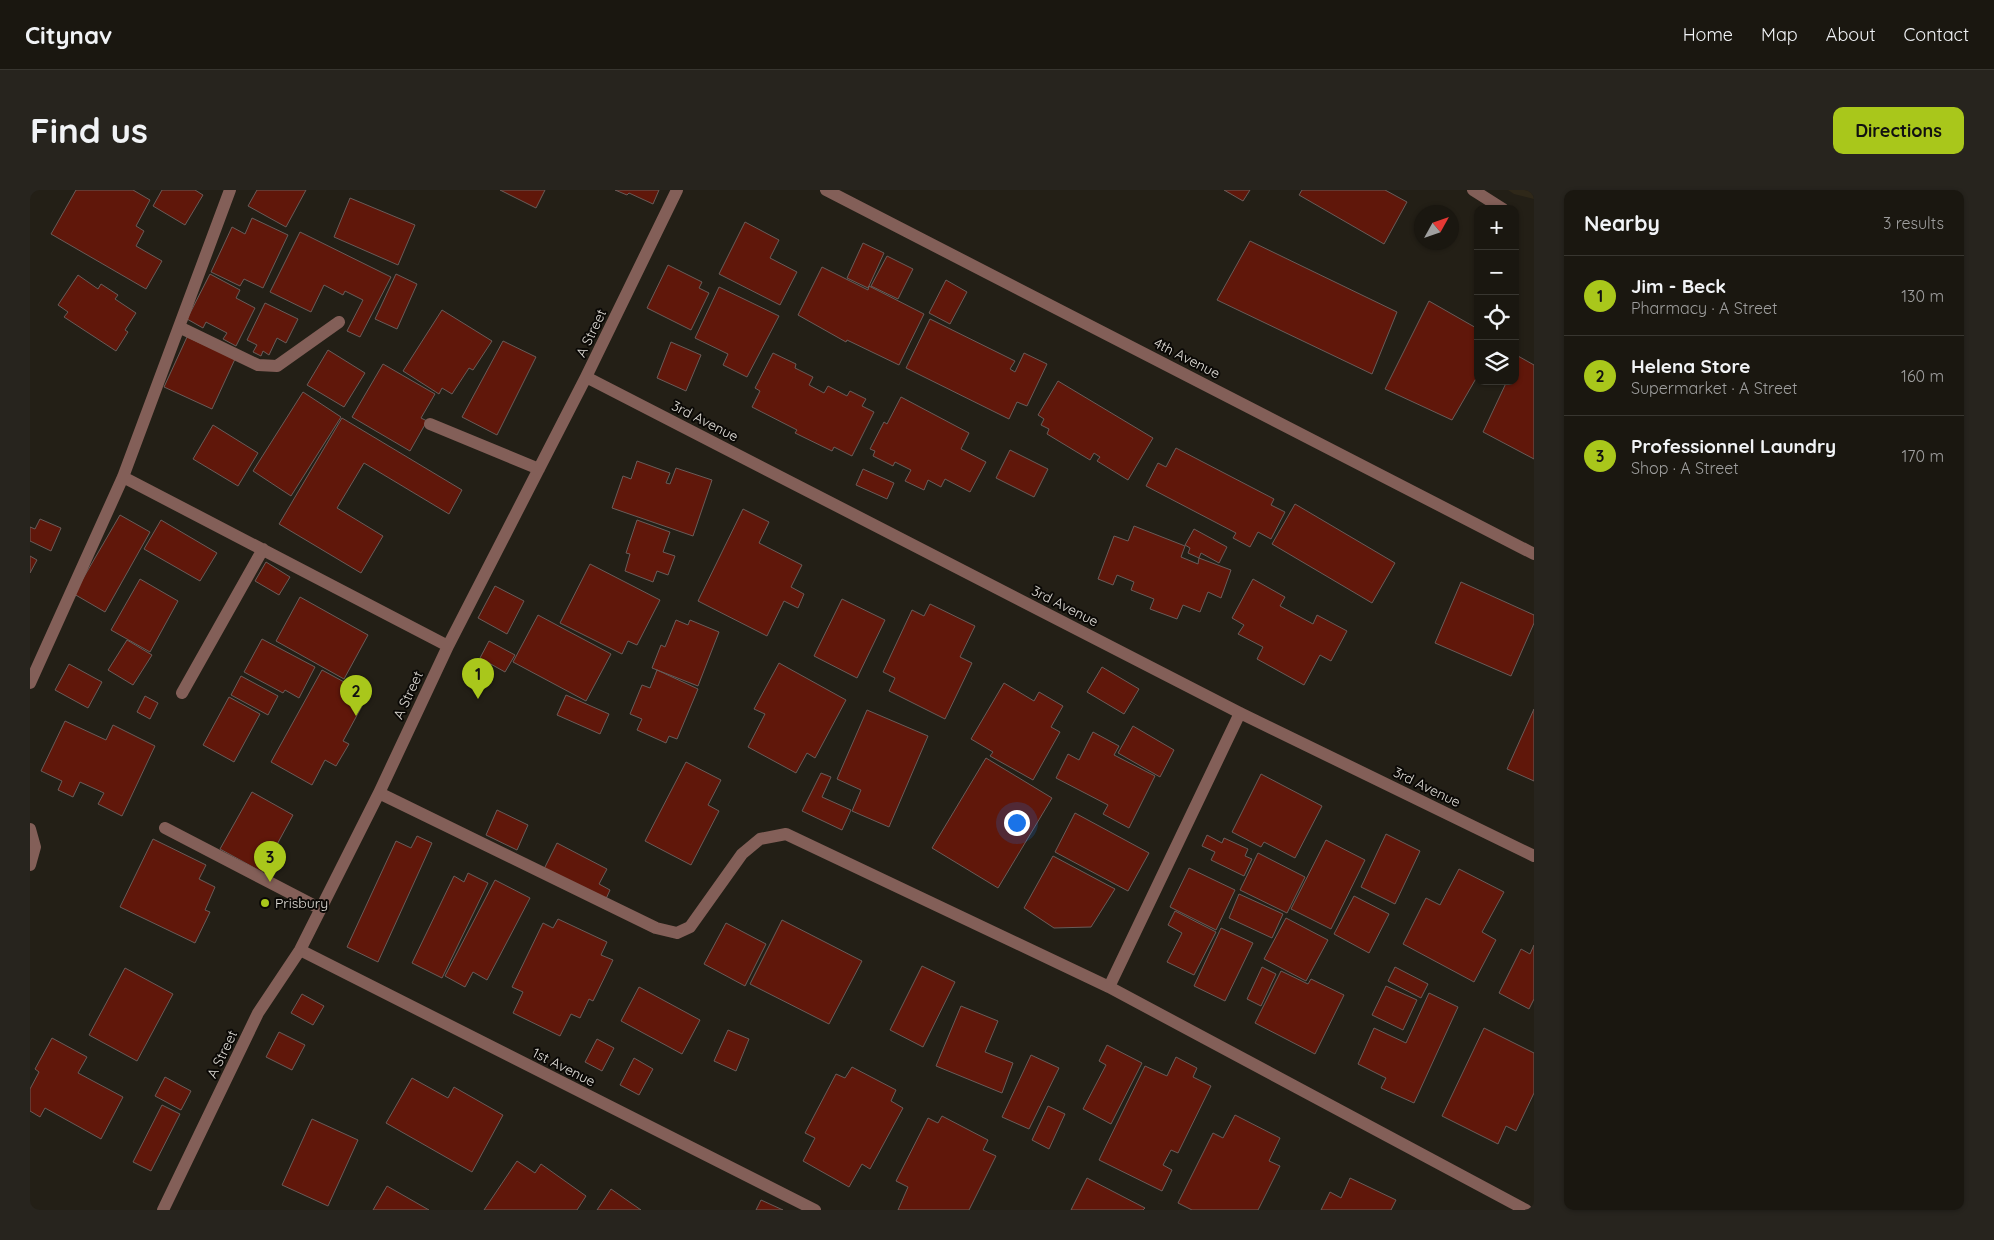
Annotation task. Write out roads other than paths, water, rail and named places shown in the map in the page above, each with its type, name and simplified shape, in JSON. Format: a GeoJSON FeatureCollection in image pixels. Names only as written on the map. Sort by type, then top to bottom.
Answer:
{"type":"FeatureCollection","features":[{"type":"Feature","properties":{"kind":"street"},"geometry":{"type":"LineString","coordinates":[[30,683],[123,476],[230,190]]}},
{"type":"Feature","properties":{"kind":"street","name":"A Street"},"geometry":{"type":"LineString","coordinates":[[163,1210],[258,1013],[300,950],[379,794],[448,646],[586,377],[677,190]]}},
{"type":"Feature","properties":{"kind":"street","name":"4th Avenue"},"geometry":{"type":"LineString","coordinates":[[826,190],[1534,554]]}},
{"type":"Feature","properties":{"kind":"street"},"geometry":{"type":"LineString","coordinates":[[1473,190],[1497,205]]}},
{"type":"Feature","properties":{"kind":"street"},"geometry":{"type":"LineString","coordinates":[[179,327],[258,366],[277,366],[339,322]]}},
{"type":"Feature","properties":{"kind":"street","name":"3rd Avenue"},"geometry":{"type":"LineString","coordinates":[[586,377],[1240,712],[1534,856]]}},
{"type":"Feature","properties":{"kind":"street"},"geometry":{"type":"LineString","coordinates":[[430,424],[539,468]]}},
{"type":"Feature","properties":{"kind":"street"},"geometry":{"type":"LineString","coordinates":[[123,476],[448,646]]}},
{"type":"Feature","properties":{"kind":"street"},"geometry":{"type":"LineString","coordinates":[[182,693],[262,549]]}},
{"type":"Feature","properties":{"kind":"street"},"geometry":{"type":"LineString","coordinates":[[1109,987],[1240,712]]}},
{"type":"Feature","properties":{"kind":"street"},"geometry":{"type":"LineString","coordinates":[[379,794],[656,928],[676,933],[690,927],[742,854],[760,839],[786,834],[1109,987],[1526,1210]]}},
{"type":"Feature","properties":{"kind":"street"},"geometry":{"type":"LineString","coordinates":[[165,828],[321,909]]}},
{"type":"Feature","properties":{"kind":"street"},"geometry":{"type":"LineString","coordinates":[[30,829],[35,847],[30,865]]}},
{"type":"Feature","properties":{"kind":"street","name":"1st Avenue"},"geometry":{"type":"LineString","coordinates":[[300,950],[815,1210]]}},
{"type":"Feature","properties":{"kind":"place","name":"Jim - Beck"},"geometry":{"type":"Point","coordinates":[478,699]}},
{"type":"Feature","properties":{"kind":"place","name":"Helena Store"},"geometry":{"type":"Point","coordinates":[356,716]}},
{"type":"Feature","properties":{"kind":"place","name":"Professionnel Laundry"},"geometry":{"type":"Point","coordinates":[270,882]}},
{"type":"Feature","properties":{"kind":"place","name":"Prisbury"},"geometry":{"type":"Point","coordinates":[265,903]}}]}
